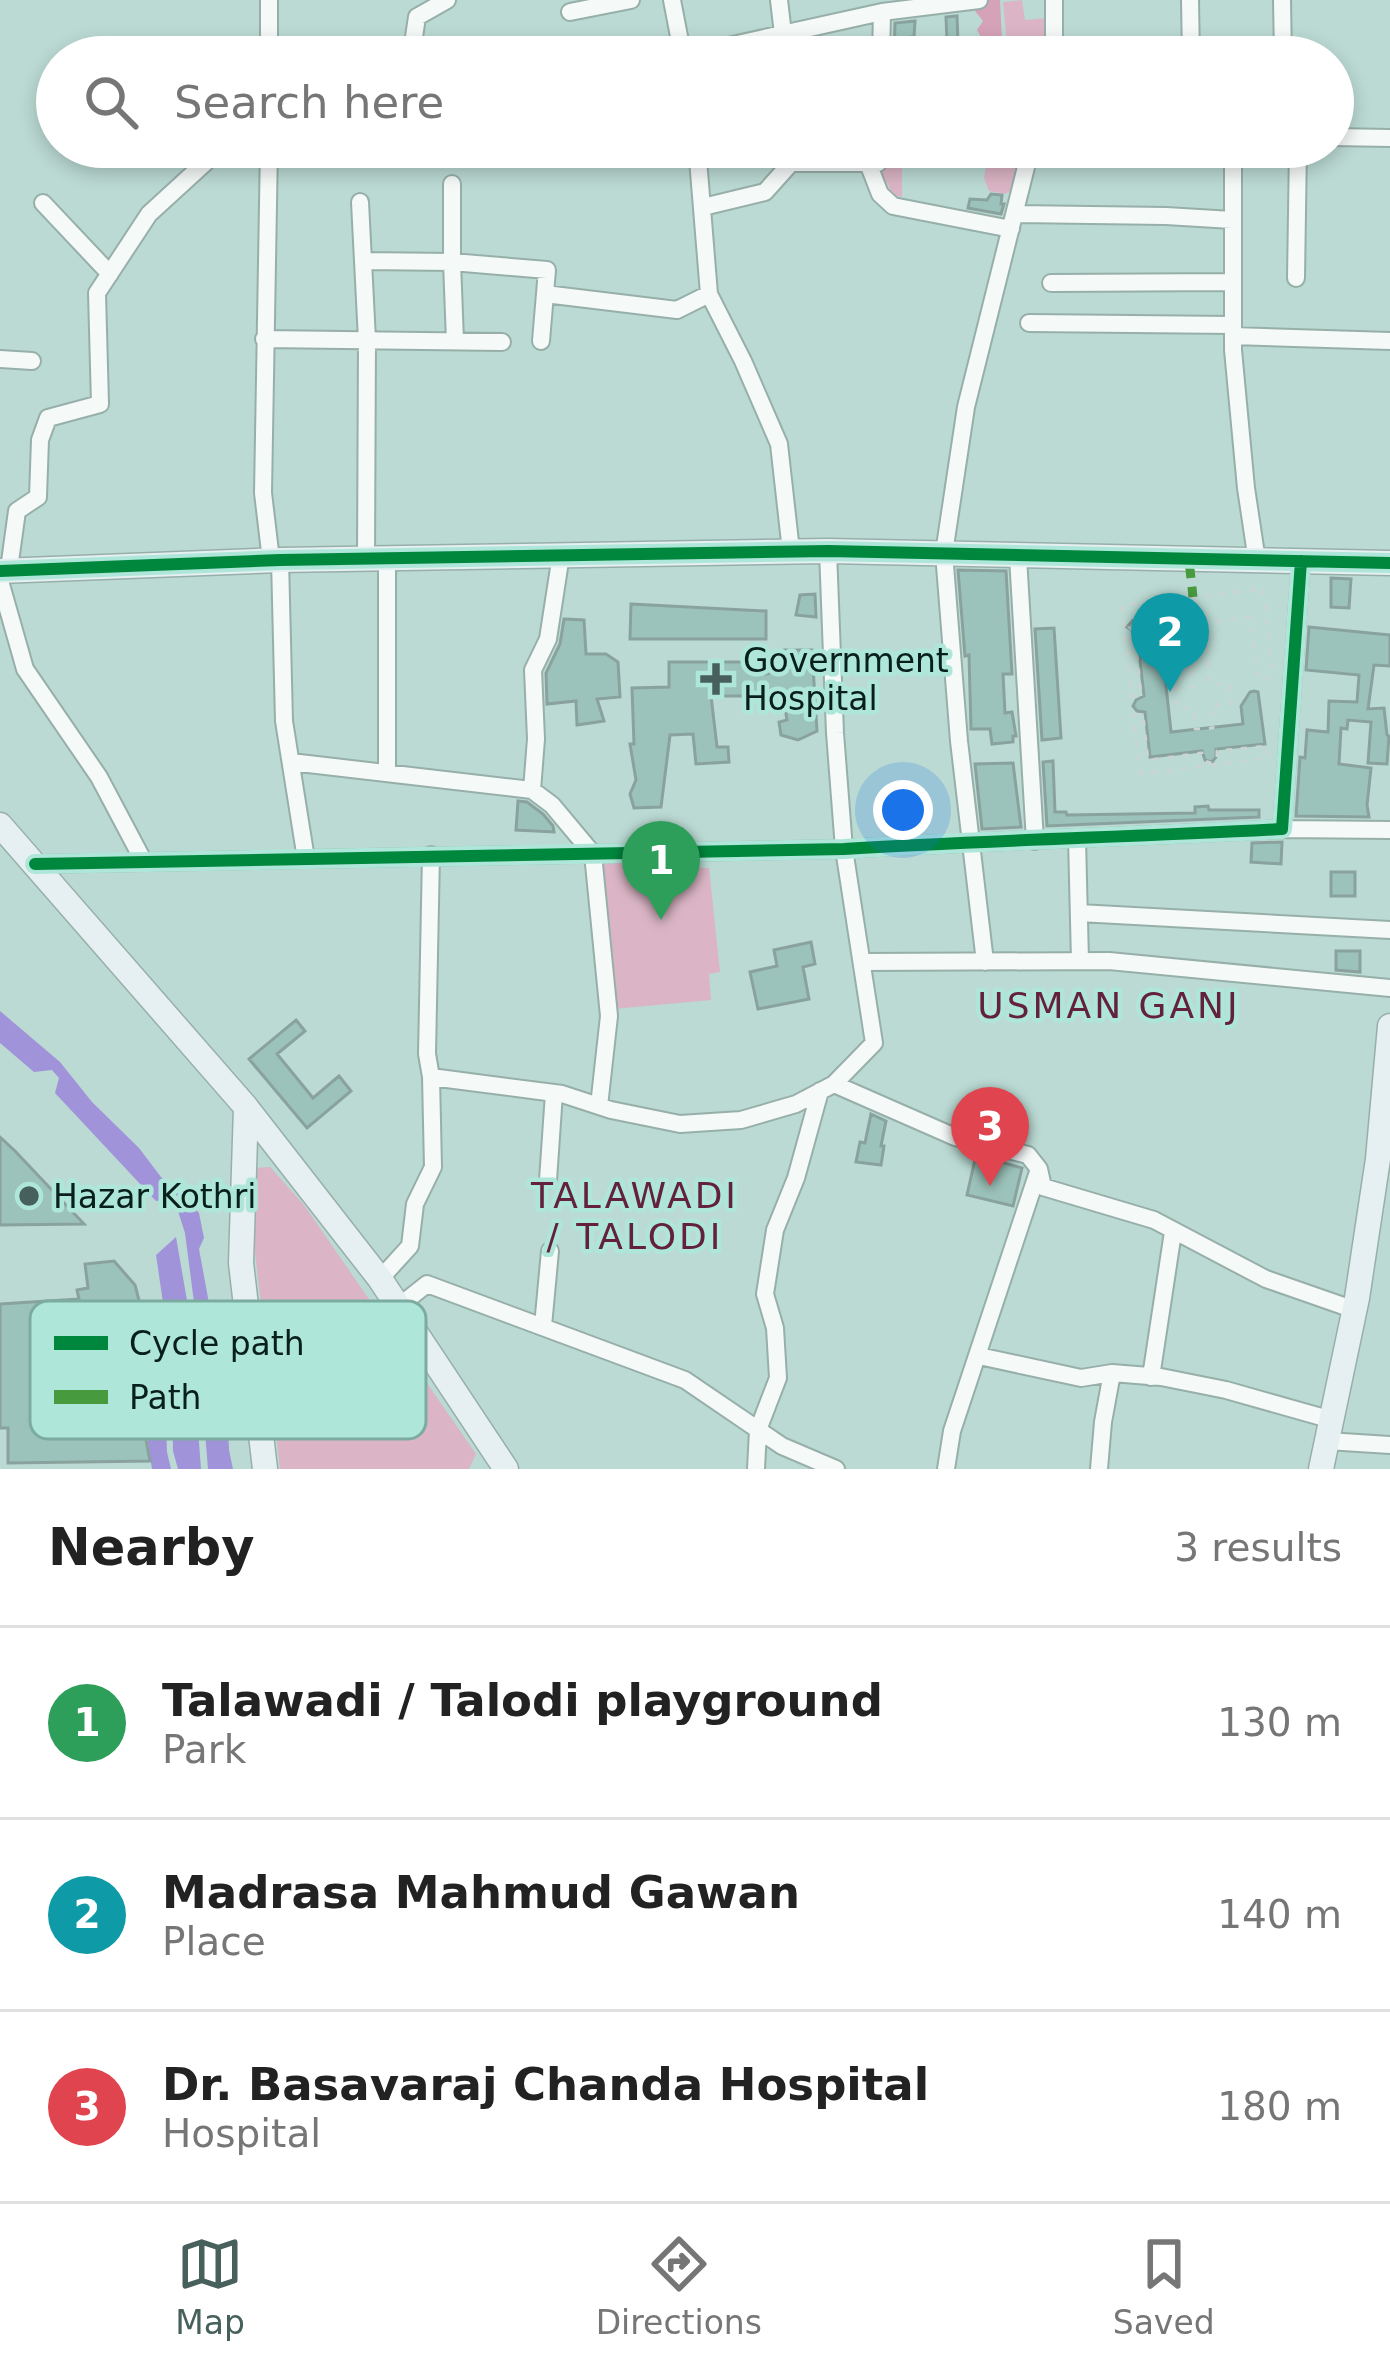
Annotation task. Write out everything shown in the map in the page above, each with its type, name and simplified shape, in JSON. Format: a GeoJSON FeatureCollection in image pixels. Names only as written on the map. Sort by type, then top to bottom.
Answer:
{"type":"FeatureCollection","features":[{"type":"Feature","properties":{"kind":"street"},"geometry":{"type":"LineString","coordinates":[[269,0],[269,36]]}},
{"type":"Feature","properties":{"kind":"street"},"geometry":{"type":"LineString","coordinates":[[414,36],[417,17],[447,0]]}},
{"type":"Feature","properties":{"kind":"street"},"geometry":{"type":"LineString","coordinates":[[570,12],[631,0]]}},
{"type":"Feature","properties":{"kind":"street"},"geometry":{"type":"LineString","coordinates":[[672,0],[679,36]]}},
{"type":"Feature","properties":{"kind":"street"},"geometry":{"type":"LineString","coordinates":[[779,0],[783,34]]}},
{"type":"Feature","properties":{"kind":"street"},"geometry":{"type":"LineString","coordinates":[[774,36],[902,5],[979,0]]}},
{"type":"Feature","properties":{"kind":"street"},"geometry":{"type":"LineString","coordinates":[[1054,0],[1054,36]]}},
{"type":"Feature","properties":{"kind":"street"},"geometry":{"type":"LineString","coordinates":[[1190,0],[1191,36]]}},
{"type":"Feature","properties":{"kind":"street"},"geometry":{"type":"LineString","coordinates":[[1282,0],[1283,36]]}},
{"type":"Feature","properties":{"kind":"street"},"geometry":{"type":"LineString","coordinates":[[881,36],[882,12]]}},
{"type":"Feature","properties":{"kind":"street"},"geometry":{"type":"LineString","coordinates":[[1354,137],[1390,138]]}},
{"type":"Feature","properties":{"kind":"street"},"geometry":{"type":"LineString","coordinates":[[144,862],[99,777],[25,669],[3,574],[17,511],[38,497],[40,440],[49,418],[100,404],[97,293],[149,214],[199,168]]}},
{"type":"Feature","properties":{"kind":"street"},"geometry":{"type":"LineString","coordinates":[[268,168],[263,494],[275,560],[284,721],[306,859]]}},
{"type":"Feature","properties":{"kind":"street"},"geometry":{"type":"LineString","coordinates":[[700,168],[709,294],[779,444],[790,551]]}},
{"type":"Feature","properties":{"kind":"street"},"geometry":{"type":"LineString","coordinates":[[703,207],[764,192],[787,168]]}},
{"type":"Feature","properties":{"kind":"street"},"geometry":{"type":"LineString","coordinates":[[870,168],[880,194],[893,206],[1013,221],[1166,215],[1232,220]]}},
{"type":"Feature","properties":{"kind":"street"},"geometry":{"type":"LineString","coordinates":[[985,962],[959,741],[944,553],[965,407],[1026,168]]}},
{"type":"Feature","properties":{"kind":"street"},"geometry":{"type":"LineString","coordinates":[[1233,168],[1233,330],[1257,561]]}},
{"type":"Feature","properties":{"kind":"street"},"geometry":{"type":"LineString","coordinates":[[1296,278],[1298,168]]}},
{"type":"Feature","properties":{"kind":"street"},"geometry":{"type":"LineString","coordinates":[[452,184],[455,341]]}},
{"type":"Feature","properties":{"kind":"street"},"geometry":{"type":"LineString","coordinates":[[360,202],[387,773]]}},
{"type":"Feature","properties":{"kind":"street"},"geometry":{"type":"LineString","coordinates":[[43,203],[110,274]]}},
{"type":"Feature","properties":{"kind":"street"},"geometry":{"type":"LineString","coordinates":[[363,261],[547,270],[541,341]]}},
{"type":"Feature","properties":{"kind":"street"},"geometry":{"type":"LineString","coordinates":[[1051,284],[1232,282]]}},
{"type":"Feature","properties":{"kind":"street"},"geometry":{"type":"LineString","coordinates":[[545,294],[677,310],[709,294]]}},
{"type":"Feature","properties":{"kind":"street"},"geometry":{"type":"LineString","coordinates":[[1029,323],[1390,341]]}},
{"type":"Feature","properties":{"kind":"street"},"geometry":{"type":"LineString","coordinates":[[264,339],[502,342]]}},
{"type":"Feature","properties":{"kind":"street"},"geometry":{"type":"LineString","coordinates":[[0,359],[32,361]]}},
{"type":"Feature","properties":{"kind":"street"},"geometry":{"type":"LineString","coordinates":[[3,574],[275,560],[790,551],[1390,562]]}},
{"type":"Feature","properties":{"kind":"street"},"geometry":{"type":"LineString","coordinates":[[431,1077],[554,1093],[680,1124],[721,1122],[796,1104],[827,1087],[874,1043],[844,850],[828,551]]}},
{"type":"Feature","properties":{"kind":"street"},"geometry":{"type":"LineString","coordinates":[[532,790],[536,739],[532,670],[548,639],[561,555]]}},
{"type":"Feature","properties":{"kind":"street"},"geometry":{"type":"LineString","coordinates":[[1018,557],[1035,841]]}},
{"type":"Feature","properties":{"kind":"street"},"geometry":{"type":"LineString","coordinates":[[1282,829],[1301,561]]}},
{"type":"Feature","properties":{"kind":"street"},"geometry":{"type":"LineString","coordinates":[[291,762],[532,790],[553,806],[593,854],[609,1016],[599,1106]]}},
{"type":"Feature","properties":{"kind":"street"},"geometry":{"type":"LineString","coordinates":[[0,826],[246,1107],[394,1301]]}},
{"type":"Feature","properties":{"kind":"street"},"geometry":{"type":"LineString","coordinates":[[34,864],[844,850],[1282,829],[1390,830]]}},
{"type":"Feature","properties":{"kind":"street"},"geometry":{"type":"LineString","coordinates":[[1077,839],[1080,962]]}},
{"type":"Feature","properties":{"kind":"street"},"geometry":{"type":"LineString","coordinates":[[380,1279],[410,1246],[415,1204],[433,1167],[427,1054],[431,856]]}},
{"type":"Feature","properties":{"kind":"street"},"geometry":{"type":"LineString","coordinates":[[1079,913],[1390,930]]}},
{"type":"Feature","properties":{"kind":"street"},"geometry":{"type":"LineString","coordinates":[[864,962],[1109,961],[1390,988]]}},
{"type":"Feature","properties":{"kind":"street"},"geometry":{"type":"LineString","coordinates":[[1322,1469],[1384,1160],[1390,1026]]}},
{"type":"Feature","properties":{"kind":"street"},"geometry":{"type":"LineString","coordinates":[[827,1087],[955,1137],[1028,1155],[1040,1168],[1043,1187],[1154,1220],[1266,1280],[1355,1310]]}},
{"type":"Feature","properties":{"kind":"street"},"geometry":{"type":"LineString","coordinates":[[757,1469],[758,1430],[778,1378],[775,1328],[765,1294],[775,1230],[827,1087]]}},
{"type":"Feature","properties":{"kind":"street"},"geometry":{"type":"LineString","coordinates":[[548,1180],[554,1093]]}},
{"type":"Feature","properties":{"kind":"street"},"geometry":{"type":"LineString","coordinates":[[246,1107],[241,1263],[246,1301]]}},
{"type":"Feature","properties":{"kind":"street"},"geometry":{"type":"LineString","coordinates":[[946,1469],[952,1431],[1040,1168]]}},
{"type":"Feature","properties":{"kind":"street"},"geometry":{"type":"LineString","coordinates":[[1150,1377],[1173,1232]]}},
{"type":"Feature","properties":{"kind":"street"},"geometry":{"type":"LineString","coordinates":[[543,1327],[550,1251]]}},
{"type":"Feature","properties":{"kind":"street"},"geometry":{"type":"LineString","coordinates":[[405,1301],[427,1283],[685,1380],[782,1446],[836,1469]]}},
{"type":"Feature","properties":{"kind":"street"},"geometry":{"type":"LineString","coordinates":[[426,1349],[506,1469]]}},
{"type":"Feature","properties":{"kind":"street"},"geometry":{"type":"LineString","coordinates":[[979,1356],[1081,1378],[1112,1373],[1226,1390],[1329,1430],[1390,1444]]}},
{"type":"Feature","properties":{"kind":"street"},"geometry":{"type":"LineString","coordinates":[[1099,1469],[1112,1373]]}},
{"type":"Feature","properties":{"kind":"street"},"geometry":{"type":"LineString","coordinates":[[262,1439],[266,1469]]}},
{"type":"Feature","properties":{"kind":"path"},"geometry":{"type":"LineString","coordinates":[[1262,589],[1270,677],[1258,679],[1250,617],[1188,626],[1186,619],[1144,624],[1135,618],[1129,627],[1135,633],[1141,695],[1132,696],[1123,604],[1262,589]]}},
{"type":"Feature","properties":{"kind":"path"},"geometry":{"type":"LineString","coordinates":[[1205,646],[1210,686],[1229,683],[1232,703],[1211,706],[1213,728],[1195,729],[1193,708],[1178,709],[1175,689],[1193,687],[1189,648],[1205,646]]}},
{"type":"Feature","properties":{"kind":"path"},"geometry":{"type":"LineString","coordinates":[[1133,715],[1143,715],[1148,760],[1202,753],[1211,764],[1217,752],[1267,746],[1268,758],[1140,774],[1133,715]]}},
{"type":"Feature","properties":{"kind":"shaded area"},"geometry":{"type":"Polygon","coordinates":[[[976,0],[1000,0],[1002,36],[980,36],[977,30],[983,21],[975,11],[976,0]]]}},
{"type":"Feature","properties":{"kind":"shaded area"},"geometry":{"type":"Polygon","coordinates":[[[1022,0],[1025,20],[1047,18],[1047,36],[1006,36],[1003,2],[1022,0]]]}},
{"type":"Feature","properties":{"kind":"shaded area"},"geometry":{"type":"Polygon","coordinates":[[[880,168],[902,168],[902,197],[891,195],[888,183],[880,184],[880,168]]]}},
{"type":"Feature","properties":{"kind":"shaded area"},"geometry":{"type":"Polygon","coordinates":[[[985,168],[1020,168],[1013,190],[1005,194],[989,191],[985,168]]]}},
{"type":"Feature","properties":{"kind":"shaded area"},"geometry":{"type":"Polygon","coordinates":[[[695,857],[697,868],[709,868],[720,972],[709,974],[711,1000],[614,1009],[603,864],[695,857]]]}},
{"type":"Feature","properties":{"kind":"shaded area"},"geometry":{"type":"Polygon","coordinates":[[[0,1011],[60,1062],[161,1177],[191,1203],[199,1213],[204,1238],[199,1249],[209,1301],[194,1301],[185,1233],[176,1205],[167,1199],[156,1201],[55,1093],[59,1078],[52,1070],[34,1072],[0,1043],[0,1011]]]}},
{"type":"Feature","properties":{"kind":"shaded area"},"geometry":{"type":"Polygon","coordinates":[[[270,1167],[304,1205],[370,1301],[261,1301],[250,1209],[254,1168],[270,1167]]]}},
{"type":"Feature","properties":{"kind":"shaded area"},"geometry":{"type":"Polygon","coordinates":[[[176,1237],[187,1301],[163,1301],[156,1255],[176,1237]]]}},
{"type":"Feature","properties":{"kind":"shaded area"},"geometry":{"type":"Polygon","coordinates":[[[426,1382],[476,1454],[469,1469],[280,1469],[277,1439],[426,1439],[426,1382]]]}},
{"type":"Feature","properties":{"kind":"shaded area"},"geometry":{"type":"Polygon","coordinates":[[[147,1439],[167,1439],[171,1469],[152,1469],[147,1439]]]}},
{"type":"Feature","properties":{"kind":"shaded area"},"geometry":{"type":"Polygon","coordinates":[[[173,1439],[199,1439],[201,1469],[178,1469],[173,1439]]]}},
{"type":"Feature","properties":{"kind":"shaded area"},"geometry":{"type":"Polygon","coordinates":[[[206,1439],[229,1439],[233,1469],[208,1469],[206,1439]]]}},
{"type":"Feature","properties":{"kind":"building"},"geometry":{"type":"Polygon","coordinates":[[[957,16],[958,36],[947,36],[946,17],[957,16]]]}},
{"type":"Feature","properties":{"kind":"building"},"geometry":{"type":"Polygon","coordinates":[[[915,21],[914,36],[895,36],[895,23],[915,21]]]}},
{"type":"Feature","properties":{"kind":"building"},"geometry":{"type":"Polygon","coordinates":[[[991,194],[1002,195],[1001,214],[968,208],[970,199],[987,200],[991,194]]]}},
{"type":"Feature","properties":{"kind":"building"},"geometry":{"type":"Polygon","coordinates":[[[958,570],[1006,571],[1012,674],[1003,674],[1005,713],[1012,712],[1016,736],[1013,742],[992,744],[990,729],[971,729],[969,655],[965,656],[958,570]]]}},
{"type":"Feature","properties":{"kind":"building"},"geometry":{"type":"Polygon","coordinates":[[[1331,578],[1351,579],[1349,608],[1331,607],[1331,578]]]}},
{"type":"Feature","properties":{"kind":"building"},"geometry":{"type":"Polygon","coordinates":[[[815,594],[816,617],[796,615],[800,595],[815,594]]]}},
{"type":"Feature","properties":{"kind":"building"},"geometry":{"type":"Polygon","coordinates":[[[631,604],[766,611],[766,639],[630,639],[631,604]]]}},
{"type":"Feature","properties":{"kind":"building"},"geometry":{"type":"Polygon","coordinates":[[[564,619],[584,620],[586,654],[606,654],[618,662],[620,697],[597,699],[604,721],[577,725],[576,701],[547,704],[546,673],[560,644],[564,619]]]}},
{"type":"Feature","properties":{"kind":"building"},"geometry":{"type":"Polygon","coordinates":[[[1133,620],[1143,625],[1181,621],[1185,655],[1163,658],[1171,732],[1243,724],[1241,706],[1254,691],[1258,692],[1265,744],[1216,749],[1212,762],[1205,760],[1202,751],[1150,757],[1145,712],[1133,706],[1144,696],[1137,634],[1127,627],[1133,620]]]}},
{"type":"Feature","properties":{"kind":"building"},"geometry":{"type":"Polygon","coordinates":[[[1309,627],[1390,635],[1390,666],[1374,665],[1368,709],[1384,708],[1387,764],[1368,763],[1371,722],[1348,720],[1347,729],[1341,728],[1339,764],[1371,768],[1369,817],[1296,816],[1307,730],[1328,732],[1329,701],[1357,702],[1359,675],[1306,670],[1309,627]]]}},
{"type":"Feature","properties":{"kind":"building"},"geometry":{"type":"Polygon","coordinates":[[[1054,628],[1061,738],[1042,740],[1035,629],[1054,628]]]}},
{"type":"Feature","properties":{"kind":"building"},"geometry":{"type":"Polygon","coordinates":[[[785,650],[812,650],[817,731],[798,740],[781,735],[779,722],[787,720],[783,696],[711,696],[717,747],[728,747],[729,762],[696,764],[693,734],[670,735],[661,807],[634,808],[630,794],[636,780],[630,744],[634,744],[632,688],[669,687],[669,662],[766,662],[766,674],[789,669],[785,650]]]}},
{"type":"Feature","properties":{"kind":"building"},"geometry":{"type":"Polygon","coordinates":[[[1053,761],[1055,812],[1195,813],[1195,807],[1208,806],[1209,810],[1259,810],[1259,817],[1047,826],[1043,762],[1053,761]]]}},
{"type":"Feature","properties":{"kind":"building"},"geometry":{"type":"Polygon","coordinates":[[[1013,763],[1021,827],[982,829],[975,764],[1013,763]]]}},
{"type":"Feature","properties":{"kind":"building"},"geometry":{"type":"Polygon","coordinates":[[[518,801],[543,814],[554,832],[516,830],[518,801]]]}},
{"type":"Feature","properties":{"kind":"building"},"geometry":{"type":"Polygon","coordinates":[[[1282,842],[1281,864],[1251,862],[1252,843],[1282,842]]]}},
{"type":"Feature","properties":{"kind":"building"},"geometry":{"type":"Polygon","coordinates":[[[1331,872],[1355,872],[1355,896],[1331,896],[1331,872]]]}},
{"type":"Feature","properties":{"kind":"building"},"geometry":{"type":"Polygon","coordinates":[[[811,942],[815,964],[803,967],[809,999],[758,1009],[750,972],[777,966],[774,950],[811,942]]]}},
{"type":"Feature","properties":{"kind":"building"},"geometry":{"type":"Polygon","coordinates":[[[1336,951],[1360,951],[1360,972],[1336,970],[1336,951]]]}},
{"type":"Feature","properties":{"kind":"building"},"geometry":{"type":"Polygon","coordinates":[[[296,1020],[305,1031],[277,1054],[313,1098],[339,1076],[351,1091],[307,1128],[249,1059],[296,1020]]]}},
{"type":"Feature","properties":{"kind":"building"},"geometry":{"type":"Polygon","coordinates":[[[871,1114],[886,1121],[881,1165],[856,1162],[871,1114]]]}},
{"type":"Feature","properties":{"kind":"building","name":"Hazar Kothri"},"geometry":{"type":"Polygon","coordinates":[[[0,1137],[15,1151],[84,1224],[0,1225],[0,1137]]]}},
{"type":"Feature","properties":{"kind":"building"},"geometry":{"type":"Polygon","coordinates":[[[976,1155],[1022,1168],[1013,1206],[967,1195],[976,1155]]]}},
{"type":"Feature","properties":{"kind":"building"},"geometry":{"type":"Polygon","coordinates":[[[114,1261],[135,1285],[139,1301],[47,1301],[79,1299],[77,1290],[88,1288],[85,1264],[114,1261]]]}},
{"type":"Feature","properties":{"kind":"building"},"geometry":{"type":"Polygon","coordinates":[[[30,1302],[30,1439],[146,1439],[150,1461],[8,1463],[8,1428],[0,1428],[0,1304],[30,1302]]]}},
{"type":"Feature","properties":{"kind":"marked path"},"geometry":{"type":"LineString","coordinates":[[1189,560],[1193,597]]}},
{"type":"Feature","properties":{"kind":"marked path"},"geometry":{"type":"LineString","coordinates":[[1196,625],[1199,647]]}},
{"type":"Feature","properties":{"kind":"cycle path"},"geometry":{"type":"LineString","coordinates":[[0,571],[280,560],[828,551],[1390,563]]}},
{"type":"Feature","properties":{"kind":"cycle path"},"geometry":{"type":"LineString","coordinates":[[35,864],[844,849],[1282,829],[1301,561]]}},
{"type":"Feature","properties":{"kind":"place","name":"Government Hospital"},"geometry":{"type":"Point","coordinates":[716,679]}},
{"type":"Feature","properties":{"kind":"place","name":"Madrasa Mahmud Gawan"},"geometry":{"type":"Point","coordinates":[1170,692]}},
{"type":"Feature","properties":{"kind":"place","name":"Talawadi / Talodi playground"},"geometry":{"type":"Point","coordinates":[661,920]}},
{"type":"Feature","properties":{"kind":"place","name":"Dr. Basavaraj Chanda Hospital"},"geometry":{"type":"Point","coordinates":[990,1186]}},
{"type":"Feature","properties":{"kind":"place","name":"Hazar Kothri"},"geometry":{"type":"Point","coordinates":[29,1196]}},
{"type":"Feature","properties":{"kind":"district","name":"USMAN GANJ"},"geometry":{"type":"Point","coordinates":[1109,1005]}},
{"type":"Feature","properties":{"kind":"district","name":"TALAWADI / TALODI"},"geometry":{"type":"Point","coordinates":[635,1216]}}]}
